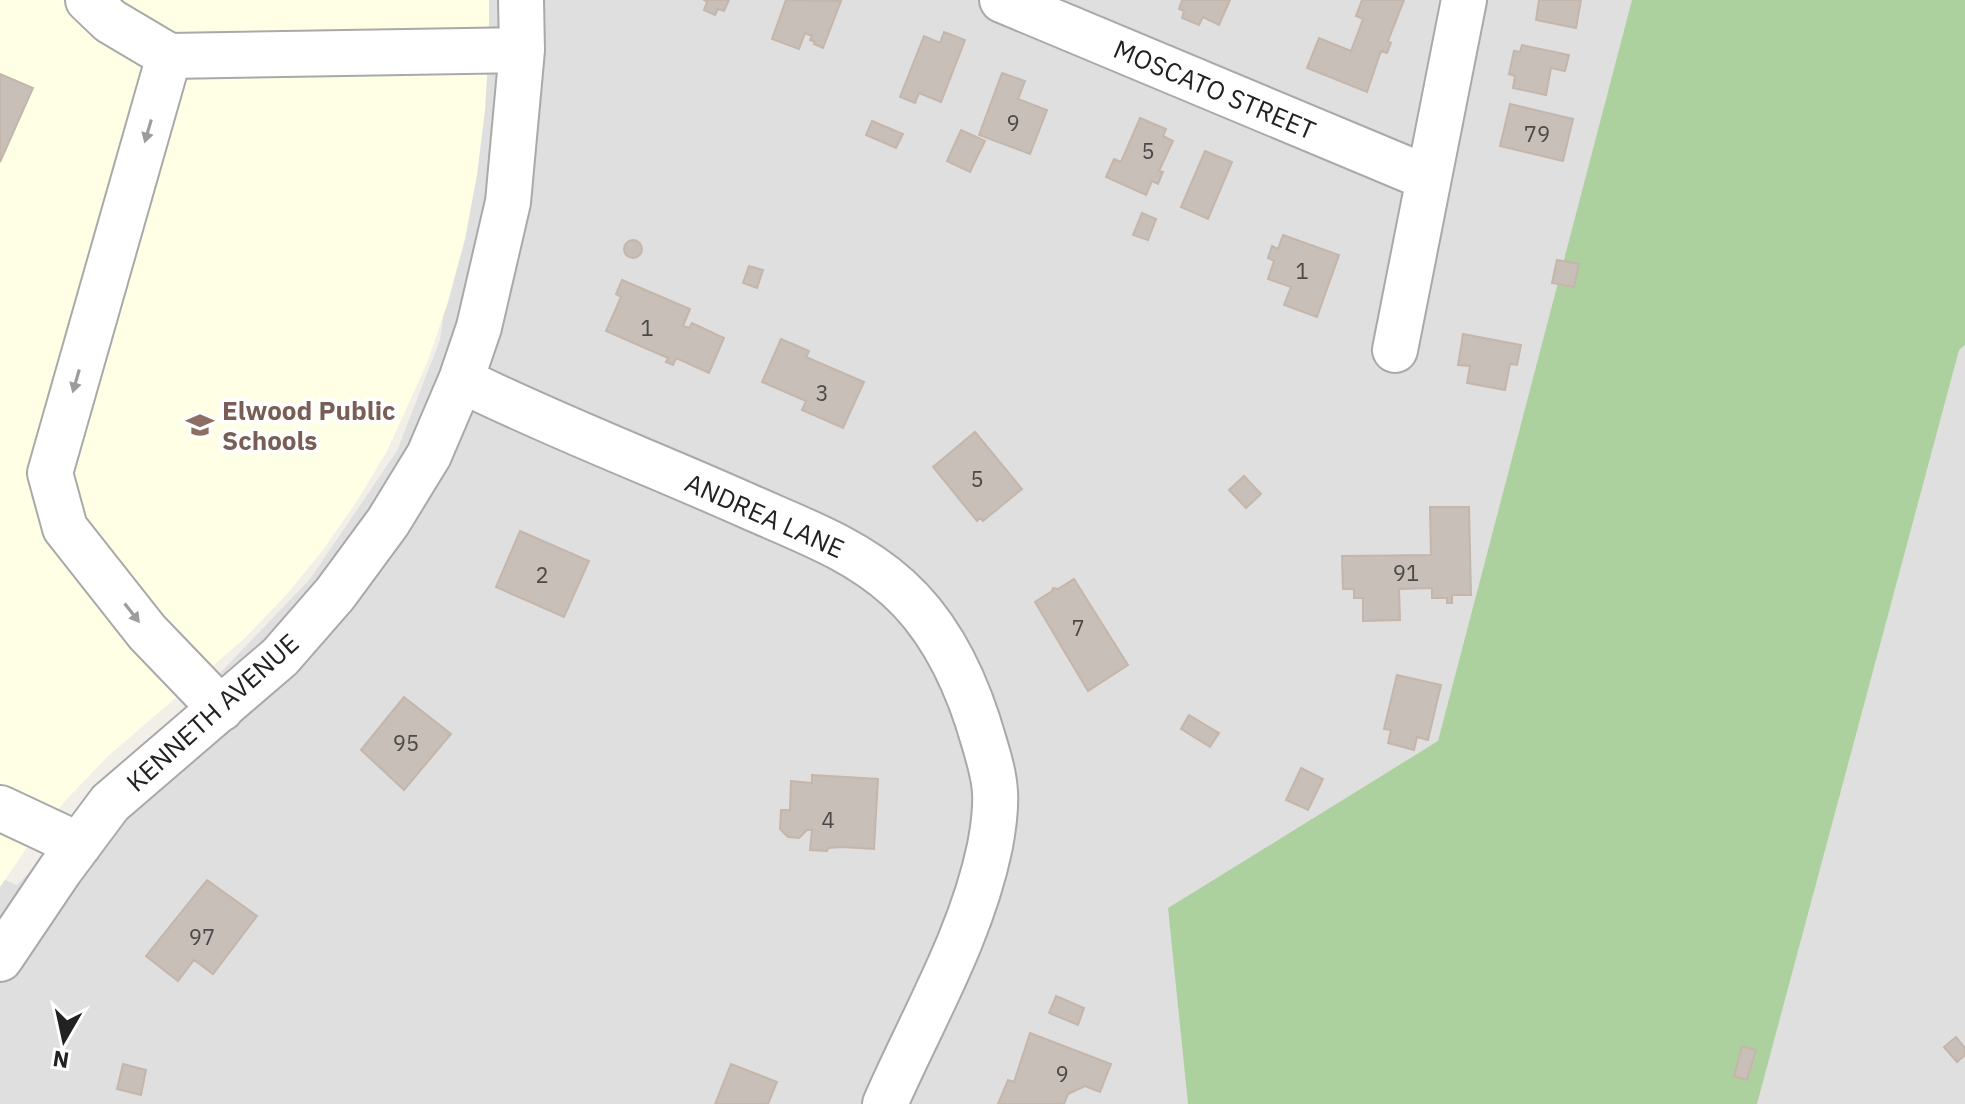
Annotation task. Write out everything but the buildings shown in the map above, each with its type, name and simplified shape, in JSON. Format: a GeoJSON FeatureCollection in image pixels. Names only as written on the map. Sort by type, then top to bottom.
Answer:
{"type":"FeatureCollection","features":[{"type":"Feature","properties":{"kind":"street"},"geometry":{"type":"LineString","coordinates":[[88,0],[110,21],[169,56],[522,50]]}},
{"type":"Feature","properties":{"kind":"street","name":"KENNETH AVENUE"},"geometry":{"type":"LineString","coordinates":[[0,959],[110,803],[280,657],[335,594],[388,522],[429,455],[461,380],[479,327],[508,202],[522,50],[521,0]]}},
{"type":"Feature","properties":{"kind":"street","name":"MOSCATO STREET"},"geometry":{"type":"LineString","coordinates":[[1002,0],[1428,178]]}},
{"type":"Feature","properties":{"kind":"street"},"geometry":{"type":"LineString","coordinates":[[1395,350],[1464,0]]}},
{"type":"Feature","properties":{"kind":"street"},"geometry":{"type":"LineString","coordinates":[[169,56],[50,473],[65,528],[147,632],[221,709]]}},
{"type":"Feature","properties":{"kind":"street","name":"ANDREA LANE"},"geometry":{"type":"LineString","coordinates":[[461,380],[536,417],[708,488],[851,552],[899,589],[936,634],[965,682],[995,792],[990,844],[974,905],[949,970],[885,1104]]}},
{"type":"Feature","properties":{"kind":"street"},"geometry":{"type":"LineString","coordinates":[[0,808],[79,845]]}},
{"type":"Feature","properties":{"kind":"shaded area","name":"Elwood Public Schools"},"geometry":{"type":"Polygon","coordinates":[[[0,0],[489,0],[489,46],[477,175],[465,239],[427,363],[387,451],[323,550],[286,595],[245,638],[107,757],[65,801],[0,887],[0,0]]]}},
{"type":"Feature","properties":{"kind":"shaded area"},"geometry":{"type":"Polygon","coordinates":[[[486,0],[1965,0],[1965,1104],[0,1104],[0,878],[17,885],[310,579],[397,451],[440,340],[486,0]]]}},
{"type":"Feature","properties":{"kind":"green space"},"geometry":{"type":"Polygon","coordinates":[[[1632,0],[1965,0],[1965,345],[1959,350],[1757,1104],[1188,1104],[1168,908],[1438,741],[1632,0]]]}},
{"type":"Feature","properties":{"kind":"place","name":"Elwood Public Schools"},"geometry":{"type":"Point","coordinates":[200,425]}}]}
